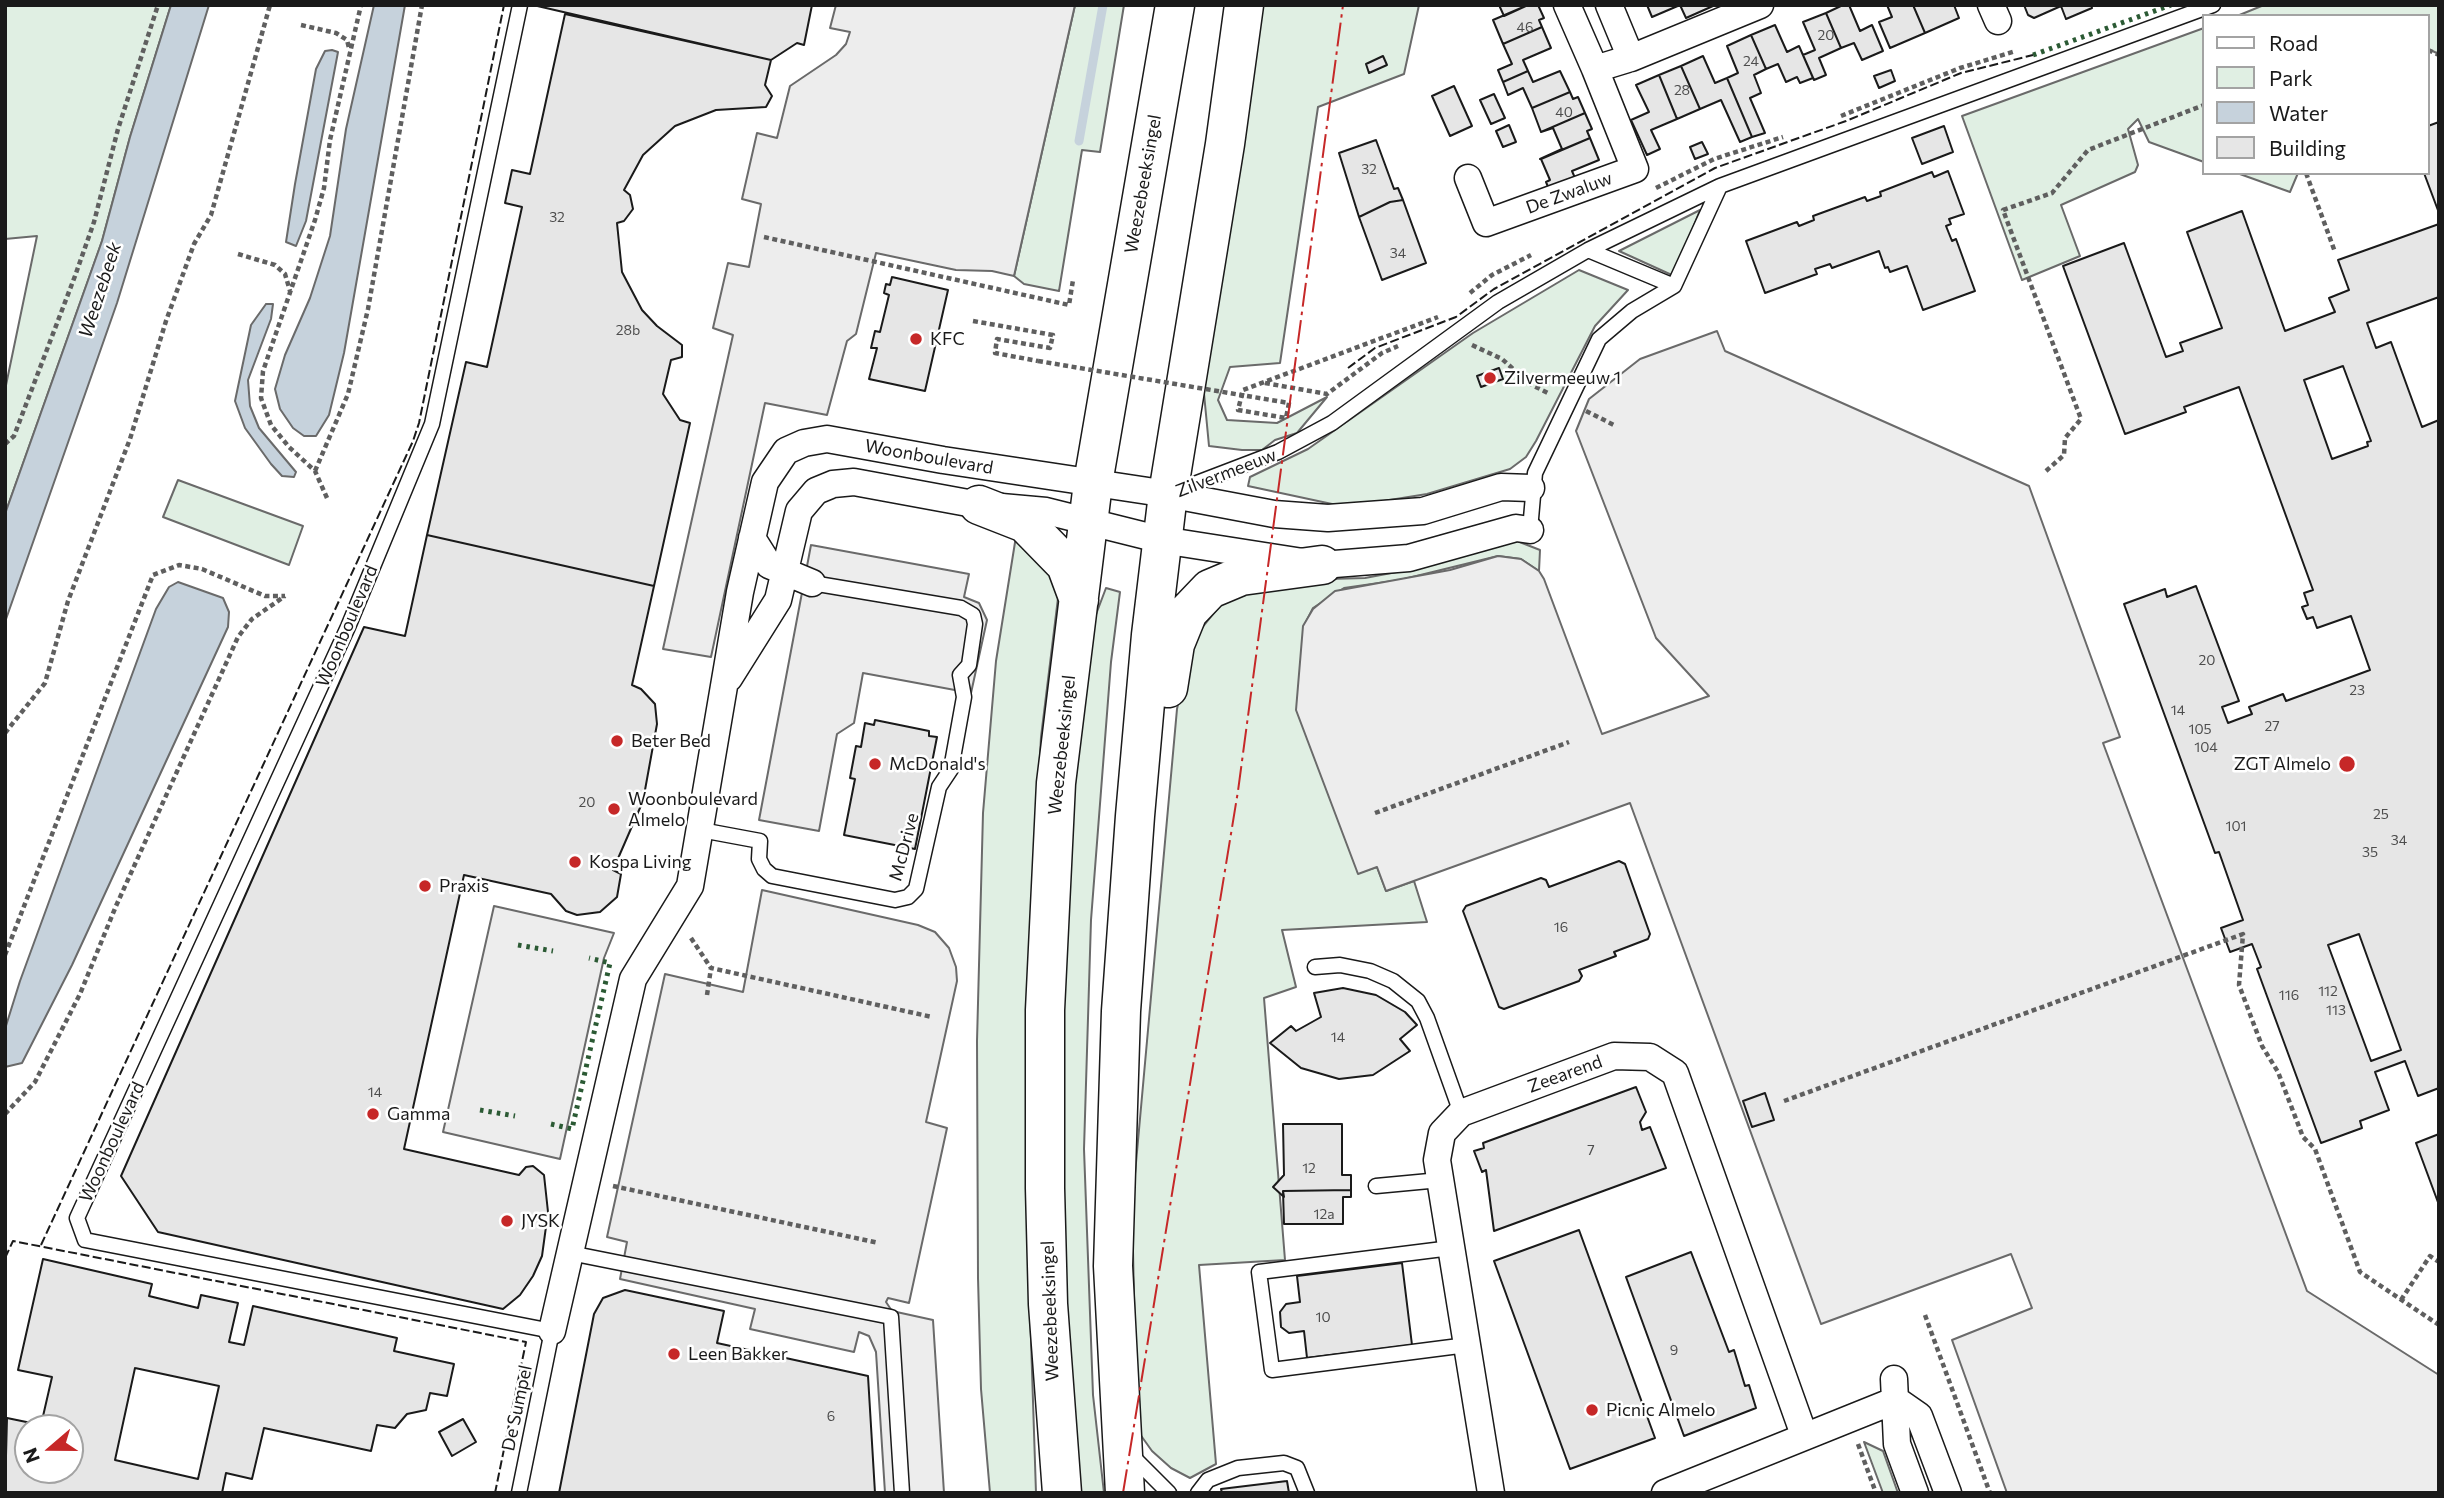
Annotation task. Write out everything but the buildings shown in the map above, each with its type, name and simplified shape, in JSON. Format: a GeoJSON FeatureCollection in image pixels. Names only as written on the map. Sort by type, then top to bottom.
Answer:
{"type":"FeatureCollection","features":[{"type":"Feature","properties":{"kind":"main road","name":"Weezebeeksingel"},"geometry":{"type":"LineString","coordinates":[[1062,1493],[1048,1304],[1045,1010],[1056,783],[1093,483],[1175,5]]}},
{"type":"Feature","properties":{"kind":"main road"},"geometry":{"type":"LineString","coordinates":[[1125,1493],[1113,1266],[1121,1011],[1140,762],[1168,494],[1225,144],[1244,5]]}},
{"type":"Feature","properties":{"kind":"main road"},"geometry":{"type":"LineString","coordinates":[[979,505],[1026,523],[1066,565],[1079,600]]}},
{"type":"Feature","properties":{"kind":"main road"},"geometry":{"type":"LineString","coordinates":[[1140,762],[1166,703],[1175,644],[1188,612],[1210,589],[1241,576],[1322,565]]}},
{"type":"Feature","properties":{"kind":"street","name":"De Zwaluw"},"geometry":{"type":"LineString","coordinates":[[1468,178],[1486,223],[1635,169],[1567,5]]}},
{"type":"Feature","properties":{"kind":"street"},"geometry":{"type":"LineString","coordinates":[[1609,5],[1631,58]]}},
{"type":"Feature","properties":{"kind":"street"},"geometry":{"type":"LineString","coordinates":[[1595,69],[1631,58],[1760,5]]}},
{"type":"Feature","properties":{"kind":"street","name":"Woonboulevard"},"geometry":{"type":"LineString","coordinates":[[552,1331],[633,979],[691,886],[724,685],[752,538],[765,482],[774,465],[786,451],[804,443],[827,439],[1168,494]]}},
{"type":"Feature","properties":{"kind":"street","name":"Woonboulevard"},"geometry":{"type":"LineString","coordinates":[[724,685],[764,626],[778,600],[799,511],[816,491],[833,484],[854,482],[979,505],[1046,511],[1162,540]]}},
{"type":"Feature","properties":{"kind":"street","name":"Zilvermeeuw"},"geometry":{"type":"LineString","coordinates":[[1168,494],[1274,514],[1328,518],[1423,511],[1502,487],[1531,488]]}},
{"type":"Feature","properties":{"kind":"street"},"geometry":{"type":"LineString","coordinates":[[1162,540],[1322,565],[1409,558],[1516,528],[1530,530]]}},
{"type":"Feature","properties":{"kind":"street"},"geometry":{"type":"LineString","coordinates":[[752,538],[769,565],[812,583]]}},
{"type":"Feature","properties":{"kind":"street","name":"Zeearend"},"geometry":{"type":"LineString","coordinates":[[1461,1113],[1614,1056],[1650,1057],[1675,1073],[1804,1435]]}},
{"type":"Feature","properties":{"kind":"street"},"geometry":{"type":"LineString","coordinates":[[1461,1113],[1442,1133],[1437,1160],[1491,1493]]}},
{"type":"Feature","properties":{"kind":"street"},"geometry":{"type":"LineString","coordinates":[[1665,1493],[1804,1435],[1850,1419],[1895,1390]]}},
{"type":"Feature","properties":{"kind":"street"},"geometry":{"type":"LineString","coordinates":[[1895,1390],[1897,1444],[1915,1493]]}},
{"type":"Feature","properties":{"kind":"street"},"geometry":{"type":"LineString","coordinates":[[1895,1390],[1919,1416],[1948,1493]]}},
{"type":"Feature","properties":{"kind":"lane","name":"Woonboulevard"},"geometry":{"type":"LineString","coordinates":[[520,5],[432,424],[348,627],[77,1219],[85,1240],[552,1331]]}},
{"type":"Feature","properties":{"kind":"lane","name":"Zilvermeeuw"},"geometry":{"type":"LineString","coordinates":[[1168,494],[1278,453],[1332,423],[1498,302],[1588,250],[1720,186],[2213,5]]}},
{"type":"Feature","properties":{"kind":"lane"},"geometry":{"type":"LineString","coordinates":[[1530,530],[1531,488],[1535,473],[1599,339],[1632,311],[1674,286],[1720,186]]}},
{"type":"Feature","properties":{"kind":"lane"},"geometry":{"type":"LineString","coordinates":[[1588,250],[1674,286]]}},
{"type":"Feature","properties":{"kind":"lane","name":"McDrive"},"geometry":{"type":"LineString","coordinates":[[701,830],[760,841],[759,859],[764,869],[772,876],[895,900],[908,897],[916,889],[939,787],[951,769],[964,697],[960,675],[969,665],[975,624],[973,615],[961,608],[812,583]]}},
{"type":"Feature","properties":{"kind":"lane"},"geometry":{"type":"LineString","coordinates":[[1315,967],[1340,965],[1370,971],[1393,981],[1418,1001],[1427,1018],[1461,1113]]}},
{"type":"Feature","properties":{"kind":"lane"},"geometry":{"type":"LineString","coordinates":[[1376,1186],[1440,1180]]}},
{"type":"Feature","properties":{"kind":"lane"},"geometry":{"type":"LineString","coordinates":[[1451,1248],[1259,1272],[1272,1370],[1467,1345]]}},
{"type":"Feature","properties":{"kind":"lane"},"geometry":{"type":"LineString","coordinates":[[570,1254],[891,1317],[902,1493]]}},
{"type":"Feature","properties":{"kind":"lane","name":"De Sumpel"},"geometry":{"type":"LineString","coordinates":[[519,1493],[552,1331]]}},
{"type":"Feature","properties":{"kind":"lane"},"geometry":{"type":"LineString","coordinates":[[1121,1445],[1169,1493]]}},
{"type":"Feature","properties":{"kind":"lane"},"geometry":{"type":"LineString","coordinates":[[1198,1493],[1208,1480],[1238,1468],[1284,1463],[1297,1468],[1307,1493]]}},
{"type":"Feature","properties":{"kind":"path"},"geometry":{"type":"LineString","coordinates":[[5,444],[14,436],[75,276],[158,5]]}},
{"type":"Feature","properties":{"kind":"path"},"geometry":{"type":"LineString","coordinates":[[5,733],[45,683],[68,601],[134,426],[166,321],[194,244],[211,215],[270,5]]}},
{"type":"Feature","properties":{"kind":"path"},"geometry":{"type":"LineString","coordinates":[[327,498],[315,471],[289,447],[271,425],[261,398],[263,370],[324,188],[330,140],[360,5]]}},
{"type":"Feature","properties":{"kind":"path"},"geometry":{"type":"LineString","coordinates":[[315,471],[348,394],[365,321],[422,5]]}},
{"type":"Feature","properties":{"kind":"path"},"geometry":{"type":"LineString","coordinates":[[301,25],[336,33],[347,40],[349,49]]}},
{"type":"Feature","properties":{"kind":"path"},"geometry":{"type":"LineString","coordinates":[[2046,471],[2064,455],[2065,438],[2081,419],[2003,210],[2052,193],[2088,150],[2202,106]]}},
{"type":"Feature","properties":{"kind":"path"},"geometry":{"type":"LineString","coordinates":[[2307,175],[2335,252]]}},
{"type":"Feature","properties":{"kind":"path"},"geometry":{"type":"LineString","coordinates":[[764,237],[1069,305],[1073,280]]}},
{"type":"Feature","properties":{"kind":"path"},"geometry":{"type":"LineString","coordinates":[[238,254],[275,265],[285,274],[290,292]]}},
{"type":"Feature","properties":{"kind":"path"},"geometry":{"type":"LineString","coordinates":[[972,321],[1053,335],[1050,348],[997,339],[995,353],[1289,403],[1286,418],[1243,411]]}},
{"type":"Feature","properties":{"kind":"path"},"geometry":{"type":"LineString","coordinates":[[5,955],[153,575],[179,565],[202,569],[265,596],[285,596],[252,619],[238,638],[80,994],[35,1082],[5,1114]]}},
{"type":"Feature","properties":{"kind":"path"},"geometry":{"type":"LineString","coordinates":[[1375,813],[1569,742]]}},
{"type":"Feature","properties":{"kind":"path"},"geometry":{"type":"LineString","coordinates":[[674,913],[711,968],[707,995]]}},
{"type":"Feature","properties":{"kind":"path"},"geometry":{"type":"LineString","coordinates":[[1784,1101],[2207,950],[2243,934],[2239,985],[2262,1046],[2278,1072],[2303,1137],[2315,1149],[2360,1272],[2439,1325]]}},
{"type":"Feature","properties":{"kind":"path"},"geometry":{"type":"LineString","coordinates":[[711,968],[932,1017]]}},
{"type":"Feature","properties":{"kind":"path"},"geometry":{"type":"LineString","coordinates":[[587,1181],[879,1243]]}},
{"type":"Feature","properties":{"kind":"path"},"geometry":{"type":"LineString","coordinates":[[2401,1300],[2430,1256],[2439,1262]]}},
{"type":"Feature","properties":{"kind":"path"},"geometry":{"type":"LineString","coordinates":[[1925,1315],[1990,1493]]}},
{"type":"Feature","properties":{"kind":"path"},"geometry":{"type":"LineString","coordinates":[[1850,1419],[1876,1493]]}},
{"type":"Feature","properties":{"kind":"green space"},"geometry":{"type":"Polygon","coordinates":[[[5,5],[171,5],[130,137],[102,241],[5,514],[5,390],[37,236],[5,239],[5,5]]]}},
{"type":"Feature","properties":{"kind":"green space"},"geometry":{"type":"Polygon","coordinates":[[[1075,5],[1124,5],[1100,152],[1082,150],[1059,291],[1024,284],[1014,276],[1075,5]]]}},
{"type":"Feature","properties":{"kind":"green space"},"geometry":{"type":"Polygon","coordinates":[[[1261,5],[1419,5],[1404,74],[1318,107],[1280,363],[1230,367],[1218,400],[1227,420],[1277,423],[1327,397],[1297,433],[1275,440],[1262,450],[1242,450],[1209,446],[1203,383],[1261,5]]]}},
{"type":"Feature","properties":{"kind":"green space"},"geometry":{"type":"Polygon","coordinates":[[[2264,5],[2439,5],[2439,54],[2430,50],[2430,14],[2242,14],[2264,5]]]}},
{"type":"Feature","properties":{"kind":"green space"},"geometry":{"type":"Polygon","coordinates":[[[2202,29],[2202,161],[2149,142],[2138,119],[2128,129],[2138,165],[2135,172],[2061,205],[2080,256],[2022,280],[1962,116],[2202,29]]]}},
{"type":"Feature","properties":{"kind":"green space"},"geometry":{"type":"Polygon","coordinates":[[[2243,175],[2297,175],[2290,192],[2243,175]]]}},
{"type":"Feature","properties":{"kind":"green space"},"geometry":{"type":"Polygon","coordinates":[[[1700,210],[1674,276],[1619,251],[1700,210]]]}},
{"type":"Feature","properties":{"kind":"green space"},"geometry":{"type":"Polygon","coordinates":[[[1579,270],[1628,290],[1595,326],[1536,441],[1526,457],[1510,469],[1427,494],[1365,504],[1332,504],[1248,486],[1250,477],[1308,449],[1473,333],[1579,270]]]}},
{"type":"Feature","properties":{"kind":"green space"},"geometry":{"type":"Polygon","coordinates":[[[178,480],[303,526],[289,565],[163,517],[178,480]]]}},
{"type":"Feature","properties":{"kind":"green space"},"geometry":{"type":"Polygon","coordinates":[[[1017,530],[1040,547],[1058,598],[1041,737],[1030,943],[1028,1248],[1036,1493],[990,1493],[981,1389],[978,1278],[977,1041],[983,813],[996,661],[1017,530]]]}},
{"type":"Feature","properties":{"kind":"green space"},"geometry":{"type":"Polygon","coordinates":[[[1517,541],[1540,550],[1539,571],[1521,559],[1498,556],[1400,580],[1344,588],[1313,608],[1304,626],[1358,873],[1377,867],[1386,891],[1414,881],[1427,922],[1282,930],[1296,987],[1264,998],[1285,1260],[1199,1265],[1216,1464],[1190,1478],[1171,1468],[1152,1451],[1137,1430],[1132,1207],[1177,709],[1187,660],[1200,630],[1226,598],[1291,580],[1365,578],[1402,571],[1517,541]]]}},
{"type":"Feature","properties":{"kind":"green space"},"geometry":{"type":"Polygon","coordinates":[[[1106,588],[1120,592],[1111,662],[1091,920],[1084,1149],[1093,1395],[1104,1493],[1079,1493],[1071,1405],[1062,1184],[1061,1047],[1074,793],[1092,625],[1106,588]]]}},
{"type":"Feature","properties":{"kind":"green space"},"geometry":{"type":"Polygon","coordinates":[[[1864,1442],[1883,1451],[1898,1493],[1883,1493],[1864,1442]]]}},
{"type":"Feature","properties":{"kind":"shaded area"},"geometry":{"type":"Polygon","coordinates":[[[836,5],[1075,5],[1014,276],[992,271],[956,270],[876,253],[856,334],[847,341],[827,415],[765,403],[711,657],[663,649],[733,335],[713,328],[728,263],[749,267],[761,204],[742,199],[757,133],[777,138],[790,86],[836,55],[846,44],[850,32],[830,28],[836,5]]]}},
{"type":"Feature","properties":{"kind":"shaded area"},"geometry":{"type":"Polygon","coordinates":[[[1717,331],[1725,351],[2029,486],[2120,737],[2103,743],[2307,1291],[2439,1375],[2439,1493],[2007,1493],[1952,1340],[2032,1308],[2011,1254],[1821,1324],[1630,803],[1386,891],[1377,867],[1358,874],[1296,710],[1303,626],[1313,609],[1335,591],[1450,570],[1498,556],[1521,559],[1539,571],[1544,579],[1602,734],[1709,696],[1656,638],[1576,431],[1589,399],[1640,359],[1717,331]]]}},
{"type":"Feature","properties":{"kind":"shaded area"},"geometry":{"type":"Polygon","coordinates":[[[811,545],[969,574],[964,597],[979,603],[987,620],[971,693],[863,673],[854,723],[837,734],[819,831],[759,820],[811,545]]]}},
{"type":"Feature","properties":{"kind":"shaded area"},"geometry":{"type":"Polygon","coordinates":[[[762,890],[918,925],[935,932],[949,948],[956,967],[957,981],[926,1122],[947,1128],[909,1303],[888,1298],[886,1302],[892,1311],[933,1320],[944,1493],[885,1493],[876,1352],[869,1336],[859,1332],[854,1352],[750,1329],[755,1309],[620,1279],[627,1242],[607,1237],[665,974],[743,992],[762,890]]]}},
{"type":"Feature","properties":{"kind":"shaded area"},"geometry":{"type":"Polygon","coordinates":[[[494,906],[614,933],[604,958],[560,1159],[443,1132],[494,906]]]}},
{"type":"Feature","properties":{"kind":"water","name":"Weezebeek"},"geometry":{"type":"Polygon","coordinates":[[[171,5],[209,5],[117,303],[5,622],[5,514],[102,241],[130,137],[171,5]]]}},
{"type":"Feature","properties":{"kind":"water"},"geometry":{"type":"Polygon","coordinates":[[[374,5],[405,5],[344,353],[329,415],[316,436],[304,436],[293,428],[280,409],[275,389],[285,355],[310,298],[330,236],[346,129],[374,5]]]}},
{"type":"Feature","properties":{"kind":"water"},"geometry":{"type":"Polygon","coordinates":[[[325,51],[338,52],[306,221],[296,246],[286,242],[316,69],[325,51]]]}},
{"type":"Feature","properties":{"kind":"water"},"geometry":{"type":"Polygon","coordinates":[[[266,304],[273,304],[271,319],[248,380],[250,406],[259,428],[296,472],[294,477],[282,476],[271,464],[245,428],[235,401],[251,325],[266,304]]]}},
{"type":"Feature","properties":{"kind":"water"},"geometry":{"type":"Polygon","coordinates":[[[178,582],[223,598],[229,612],[228,627],[72,965],[22,1063],[5,1067],[5,1029],[20,981],[156,609],[169,587],[178,582]]]}},
{"type":"Feature","properties":{"kind":"waterway"},"geometry":{"type":"LineString","coordinates":[[1079,141],[1103,5]]}},
{"type":"Feature","properties":{"kind":"hedge"},"geometry":{"type":"LineString","coordinates":[[2033,55],[2171,5]]}},
{"type":"Feature","properties":{"kind":"hedge"},"geometry":{"type":"LineString","coordinates":[[518,945],[553,951]]}},
{"type":"Feature","properties":{"kind":"hedge"},"geometry":{"type":"LineString","coordinates":[[551,1124],[572,1129],[610,963],[589,958]]}},
{"type":"Feature","properties":{"kind":"hedge"},"geometry":{"type":"LineString","coordinates":[[480,1110],[515,1116]]}},
{"type":"Feature","properties":{"kind":"fence"},"geometry":{"type":"LineString","coordinates":[[41,1245],[413,441],[419,423],[504,5]]}},
{"type":"Feature","properties":{"kind":"fence"},"geometry":{"type":"LineString","coordinates":[[1348,368],[1375,348],[1456,317],[1494,289],[1715,168],[1846,121],[1961,73],[2033,55]]}},
{"type":"Feature","properties":{"kind":"fence"},"geometry":{"type":"LineString","coordinates":[[5,1258],[13,1241],[526,1342],[495,1493]]}},
{"type":"Feature","properties":{"kind":"power"},"geometry":{"type":"LineString","coordinates":[[1123,1493],[1238,791],[1343,5]]}},
{"type":"Feature","properties":{"kind":"place","name":"KFC"},"geometry":{"type":"Point","coordinates":[916,339]}},
{"type":"Feature","properties":{"kind":"place","name":"Zilvermeeuw 1"},"geometry":{"type":"Point","coordinates":[1490,378]}},
{"type":"Feature","properties":{"kind":"place","name":"Beter Bed"},"geometry":{"type":"Point","coordinates":[617,741]}},
{"type":"Feature","properties":{"kind":"place","name":"McDonald's"},"geometry":{"type":"Point","coordinates":[875,764]}},
{"type":"Feature","properties":{"kind":"place","name":"ZGT Almelo"},"geometry":{"type":"Point","coordinates":[2347,764]}},
{"type":"Feature","properties":{"kind":"place","name":"Woonboulevard Almelo"},"geometry":{"type":"Point","coordinates":[614,809]}},
{"type":"Feature","properties":{"kind":"place","name":"Kospa Living"},"geometry":{"type":"Point","coordinates":[575,862]}},
{"type":"Feature","properties":{"kind":"place","name":"Praxis"},"geometry":{"type":"Point","coordinates":[425,886]}},
{"type":"Feature","properties":{"kind":"place","name":"Gamma"},"geometry":{"type":"Point","coordinates":[373,1114]}},
{"type":"Feature","properties":{"kind":"place","name":"JYSK"},"geometry":{"type":"Point","coordinates":[507,1221]}},
{"type":"Feature","properties":{"kind":"place","name":"Leen Bakker"},"geometry":{"type":"Point","coordinates":[674,1354]}},
{"type":"Feature","properties":{"kind":"place","name":"Picnic Almelo"},"geometry":{"type":"Point","coordinates":[1592,1410]}}]}
